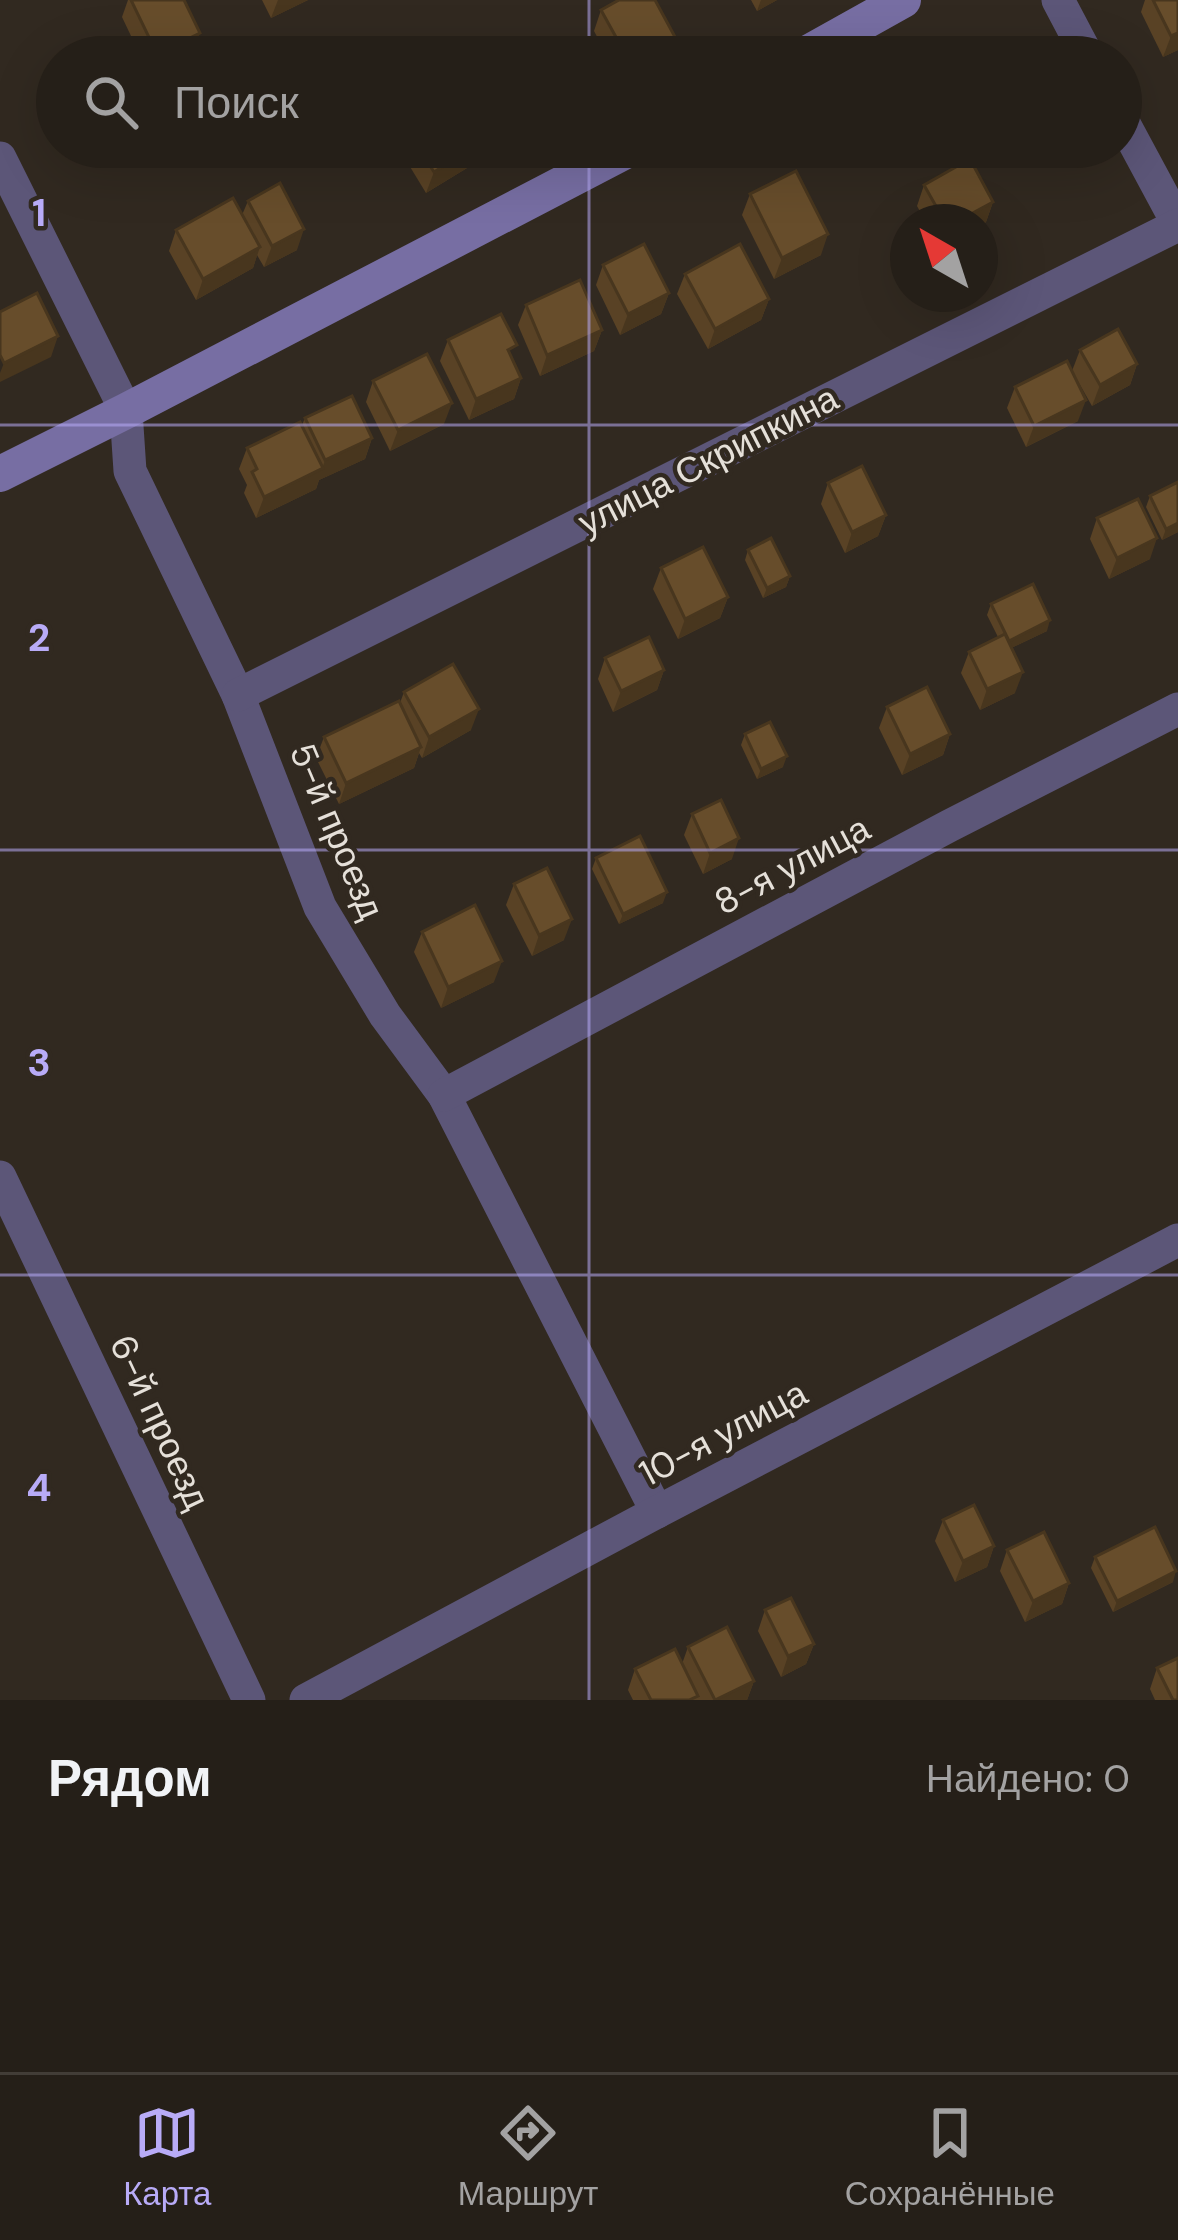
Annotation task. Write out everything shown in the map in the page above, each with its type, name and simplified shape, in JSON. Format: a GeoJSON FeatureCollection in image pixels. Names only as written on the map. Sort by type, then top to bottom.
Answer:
{"type":"FeatureCollection","features":[{"type":"Feature","properties":{"kind":"street"},"geometry":{"type":"LineString","coordinates":[[839,36],[903,0]]}},
{"type":"Feature","properties":{"kind":"street"},"geometry":{"type":"LineString","coordinates":[[1058,0],[1077,36]]}},
{"type":"Feature","properties":{"kind":"street"},"geometry":{"type":"LineString","coordinates":[[1142,157],[1178,225]]}},
{"type":"Feature","properties":{"kind":"street","name":"5-й проезд"},"geometry":{"type":"LineString","coordinates":[[0,158],[126,412],[130,471],[238,695],[320,907],[385,1015],[444,1095],[657,1512]]}},
{"type":"Feature","properties":{"kind":"street"},"geometry":{"type":"LineString","coordinates":[[0,474],[593,168]]}},
{"type":"Feature","properties":{"kind":"street","name":"улица Скрипкина"},"geometry":{"type":"LineString","coordinates":[[238,695],[1178,225]]}},
{"type":"Feature","properties":{"kind":"street","name":"8-я улица"},"geometry":{"type":"LineString","coordinates":[[444,1095],[1178,709]]}},
{"type":"Feature","properties":{"kind":"street","name":"6-й проезд"},"geometry":{"type":"LineString","coordinates":[[0,1177],[249,1700]]}},
{"type":"Feature","properties":{"kind":"street","name":"10-я улица"},"geometry":{"type":"LineString","coordinates":[[306,1700],[1178,1240]]}},
{"type":"Feature","properties":{"kind":"building"},"geometry":{"type":"Polygon","coordinates":[[[131,0],[184,0],[200,33],[194,36],[148,36],[131,0]]]}},
{"type":"Feature","properties":{"kind":"building"},"geometry":{"type":"Polygon","coordinates":[[[619,0],[655,0],[674,36],[615,36],[601,10],[619,0]]]}},
{"type":"Feature","properties":{"kind":"building"},"geometry":{"type":"Polygon","coordinates":[[[1153,0],[1178,0],[1178,33],[1171,36],[1153,0]]]}},
{"type":"Feature","properties":{"kind":"building"},"geometry":{"type":"Polygon","coordinates":[[[954,168],[975,168],[993,202],[989,204],[935,204],[924,185],[954,168]]]}},
{"type":"Feature","properties":{"kind":"building"},"geometry":{"type":"Polygon","coordinates":[[[796,171],[828,234],[782,258],[750,194],[796,171]]]}},
{"type":"Feature","properties":{"kind":"building"},"geometry":{"type":"Polygon","coordinates":[[[280,183],[304,229],[272,246],[248,201],[280,183]]]}},
{"type":"Feature","properties":{"kind":"building"},"geometry":{"type":"Polygon","coordinates":[[[233,198],[260,247],[203,279],[176,230],[233,198]]]}},
{"type":"Feature","properties":{"kind":"building"},"geometry":{"type":"Polygon","coordinates":[[[644,244],[669,293],[628,314],[603,265],[644,244]]]}},
{"type":"Feature","properties":{"kind":"building"},"geometry":{"type":"Polygon","coordinates":[[[740,244],[769,299],[715,329],[685,274],[740,244]]]}},
{"type":"Feature","properties":{"kind":"building"},"geometry":{"type":"Polygon","coordinates":[[[580,280],[602,330],[547,355],[526,305],[580,280]]]}},
{"type":"Feature","properties":{"kind":"building"},"geometry":{"type":"Polygon","coordinates":[[[37,293],[58,336],[4,363],[0,312],[37,293]]]}},
{"type":"Feature","properties":{"kind":"building"},"geometry":{"type":"Polygon","coordinates":[[[501,314],[517,345],[508,350],[521,378],[476,399],[448,340],[501,314]]]}},
{"type":"Feature","properties":{"kind":"building"},"geometry":{"type":"Polygon","coordinates":[[[1118,329],[1137,364],[1100,385],[1080,350],[1118,329]]]}},
{"type":"Feature","properties":{"kind":"building"},"geometry":{"type":"Polygon","coordinates":[[[427,354],[452,403],[398,430],[373,381],[427,354]]]}},
{"type":"Feature","properties":{"kind":"building"},"geometry":{"type":"Polygon","coordinates":[[[1067,361],[1086,400],[1034,426],[1015,387],[1067,361]]]}},
{"type":"Feature","properties":{"kind":"building"},"geometry":{"type":"Polygon","coordinates":[[[352,396],[372,438],[325,460],[305,418],[352,396]]]}},
{"type":"Feature","properties":{"kind":"building"},"geometry":{"type":"Polygon","coordinates":[[[300,422],[323,468],[264,497],[247,448],[300,422]]]}},
{"type":"Feature","properties":{"kind":"building"},"geometry":{"type":"Polygon","coordinates":[[[862,466],[886,515],[852,532],[828,483],[862,466]]]}},
{"type":"Feature","properties":{"kind":"building"},"geometry":{"type":"Polygon","coordinates":[[[1178,482],[1178,523],[1166,529],[1150,496],[1178,482]]]}},
{"type":"Feature","properties":{"kind":"building"},"geometry":{"type":"Polygon","coordinates":[[[1138,499],[1157,538],[1117,558],[1097,518],[1138,499]]]}},
{"type":"Feature","properties":{"kind":"building"},"geometry":{"type":"Polygon","coordinates":[[[771,538],[790,576],[767,588],[748,550],[771,538]]]}},
{"type":"Feature","properties":{"kind":"building"},"geometry":{"type":"Polygon","coordinates":[[[703,547],[728,597],[685,619],[661,568],[703,547]]]}},
{"type":"Feature","properties":{"kind":"building"},"geometry":{"type":"Polygon","coordinates":[[[1033,584],[1050,620],[1009,641],[991,604],[1033,584]]]}},
{"type":"Feature","properties":{"kind":"building"},"geometry":{"type":"Polygon","coordinates":[[[1005,634],[1023,672],[987,689],[969,652],[1005,634]]]}},
{"type":"Feature","properties":{"kind":"building"},"geometry":{"type":"Polygon","coordinates":[[[649,637],[664,670],[621,691],[605,658],[649,637]]]}},
{"type":"Feature","properties":{"kind":"building"},"geometry":{"type":"Polygon","coordinates":[[[453,664],[479,709],[429,737],[404,692],[453,664]]]}},
{"type":"Feature","properties":{"kind":"building"},"geometry":{"type":"Polygon","coordinates":[[[927,687],[950,734],[910,754],[887,707],[927,687]]]}},
{"type":"Feature","properties":{"kind":"building"},"geometry":{"type":"Polygon","coordinates":[[[399,701],[421,747],[346,783],[324,737],[399,701]]]}},
{"type":"Feature","properties":{"kind":"building"},"geometry":{"type":"Polygon","coordinates":[[[770,722],[787,756],[761,769],[745,734],[770,722]]]}},
{"type":"Feature","properties":{"kind":"building"},"geometry":{"type":"Polygon","coordinates":[[[721,800],[739,838],[710,853],[692,814],[721,800]]]}},
{"type":"Feature","properties":{"kind":"building"},"geometry":{"type":"Polygon","coordinates":[[[640,836],[667,892],[623,914],[596,858],[640,836]]]}},
{"type":"Feature","properties":{"kind":"building"},"geometry":{"type":"Polygon","coordinates":[[[547,868],[572,919],[539,935],[514,884],[547,868]]]}},
{"type":"Feature","properties":{"kind":"building"},"geometry":{"type":"Polygon","coordinates":[[[475,905],[502,961],[448,987],[422,932],[475,905]]]}},
{"type":"Feature","properties":{"kind":"building"},"geometry":{"type":"Polygon","coordinates":[[[974,1505],[994,1546],[963,1561],[943,1520],[974,1505]]]}},
{"type":"Feature","properties":{"kind":"building"},"geometry":{"type":"Polygon","coordinates":[[[1155,1527],[1176,1571],[1117,1601],[1095,1557],[1155,1527]]]}},
{"type":"Feature","properties":{"kind":"building"},"geometry":{"type":"Polygon","coordinates":[[[1044,1532],[1069,1583],[1033,1601],[1007,1550],[1044,1532]]]}},
{"type":"Feature","properties":{"kind":"building"},"geometry":{"type":"Polygon","coordinates":[[[791,1598],[814,1644],[788,1656],[765,1610],[791,1598]]]}},
{"type":"Feature","properties":{"kind":"building"},"geometry":{"type":"Polygon","coordinates":[[[727,1627],[754,1681],[715,1700],[688,1647],[727,1627]]]}},
{"type":"Feature","properties":{"kind":"building"},"geometry":{"type":"Polygon","coordinates":[[[675,1649],[698,1696],[651,1700],[635,1669],[675,1649]]]}},
{"type":"Feature","properties":{"kind":"building"},"geometry":{"type":"Polygon","coordinates":[[[1178,1658],[1178,1700],[1173,1700],[1157,1668],[1178,1658]]]}}]}
